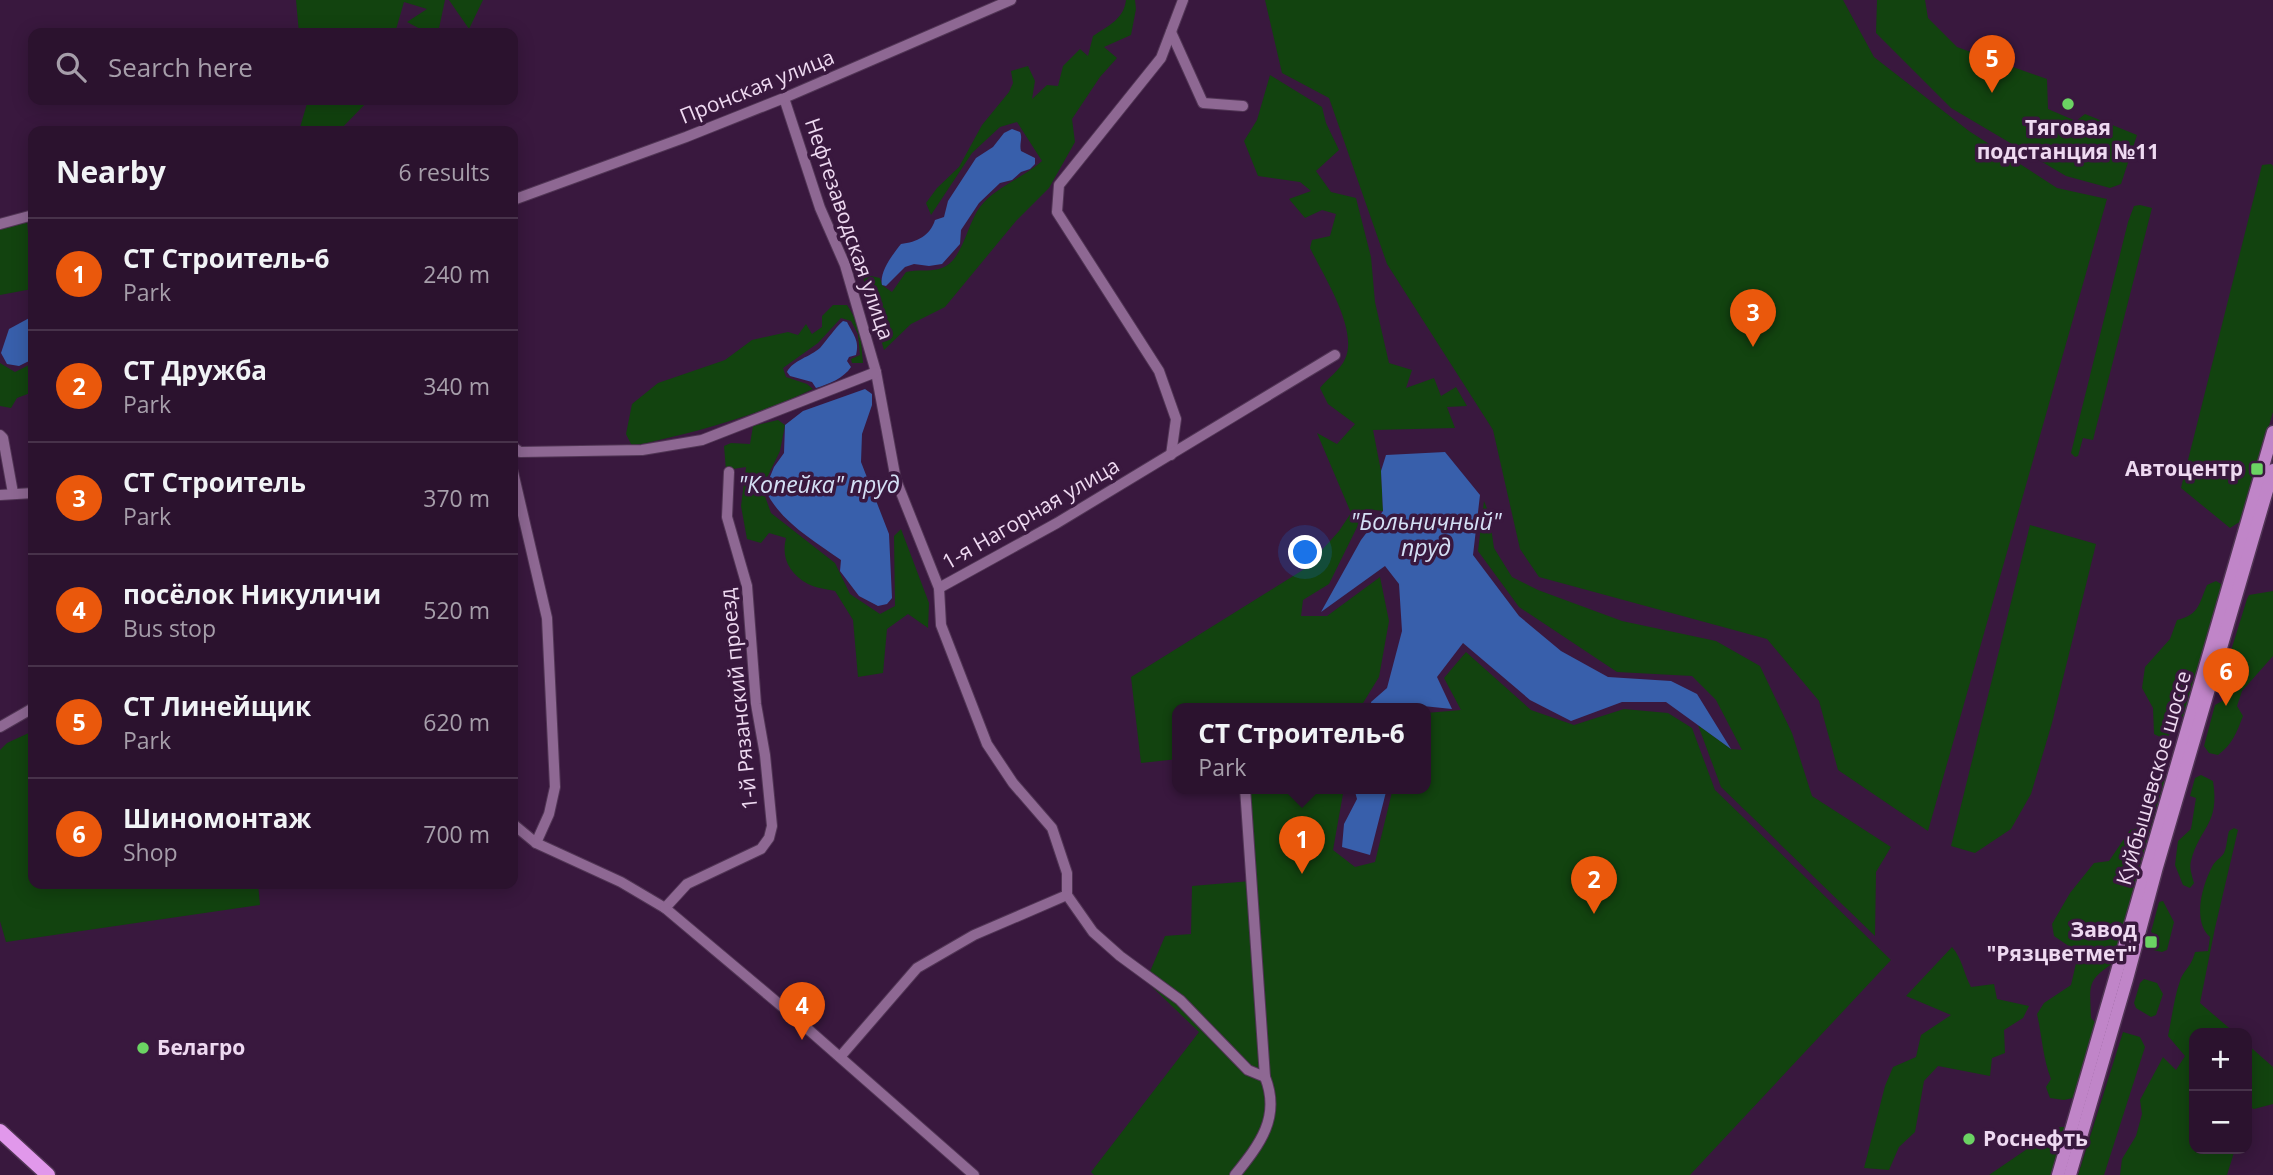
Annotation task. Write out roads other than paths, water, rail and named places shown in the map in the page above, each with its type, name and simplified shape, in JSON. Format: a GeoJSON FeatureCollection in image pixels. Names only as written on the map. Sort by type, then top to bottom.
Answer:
{"type":"FeatureCollection","features":[{"type":"Feature","properties":{"kind":"highway"},"geometry":{"type":"LineString","coordinates":[[0,1131],[48,1175]]}},
{"type":"Feature","properties":{"kind":"main road","name":"Куйбышевское шоссе"},"geometry":{"type":"LineString","coordinates":[[2058,1175],[2273,432]]}},
{"type":"Feature","properties":{"kind":"main road","name":"Куйбышевское шоссе"},"geometry":{"type":"LineString","coordinates":[[2070,1175],[2273,470]]}},
{"type":"Feature","properties":{"kind":"street","name":"Пронская улица"},"geometry":{"type":"LineString","coordinates":[[518,198],[784,98],[1012,0]]}},
{"type":"Feature","properties":{"kind":"street"},"geometry":{"type":"LineString","coordinates":[[1171,455],[1176,419],[1158,371],[1057,212],[1059,185],[1161,58],[1183,0]]}},
{"type":"Feature","properties":{"kind":"street"},"geometry":{"type":"LineString","coordinates":[[1171,32],[1203,103],[1243,106]]}},
{"type":"Feature","properties":{"kind":"street","name":"Нефтезаводская улица"},"geometry":{"type":"LineString","coordinates":[[784,98],[820,208],[845,265],[876,372]]}},
{"type":"Feature","properties":{"kind":"street"},"geometry":{"type":"LineString","coordinates":[[0,224],[28,216]]}},
{"type":"Feature","properties":{"kind":"street","name":"1-я Нагорная улица"},"geometry":{"type":"LineString","coordinates":[[876,372],[895,480],[939,588],[1057,523],[1335,355]]}},
{"type":"Feature","properties":{"kind":"street"},"geometry":{"type":"LineString","coordinates":[[518,451],[642,450],[702,440],[876,372]]}},
{"type":"Feature","properties":{"kind":"street"},"geometry":{"type":"LineString","coordinates":[[0,435],[3,438],[13,493]]}},
{"type":"Feature","properties":{"kind":"street","name":"1-й Рязанский проезд"},"geometry":{"type":"LineString","coordinates":[[665,908],[687,884],[761,849],[769,838],[772,826],[757,704],[747,586],[727,517],[729,472]]}},
{"type":"Feature","properties":{"kind":"street"},"geometry":{"type":"LineString","coordinates":[[0,495],[28,493]]}},
{"type":"Feature","properties":{"kind":"street"},"geometry":{"type":"LineString","coordinates":[[518,493],[547,618],[555,787],[550,814],[536,843]]}},
{"type":"Feature","properties":{"kind":"street"},"geometry":{"type":"LineString","coordinates":[[939,588],[941,625],[987,744],[1013,783],[1052,828],[1067,873],[1067,895],[1093,932],[1120,956],[1181,1000],[1248,1070],[1265,1077]]}},
{"type":"Feature","properties":{"kind":"street"},"geometry":{"type":"LineString","coordinates":[[0,727],[28,711]]}},
{"type":"Feature","properties":{"kind":"street"},"geometry":{"type":"LineString","coordinates":[[1236,1175],[1260,1144],[1268,1121],[1272,1095],[1265,1077],[1245,794]]}},
{"type":"Feature","properties":{"kind":"street"},"geometry":{"type":"LineString","coordinates":[[518,828],[536,843],[621,882],[665,908],[974,1175]]}},
{"type":"Feature","properties":{"kind":"street"},"geometry":{"type":"LineString","coordinates":[[841,1058],[917,968],[974,936],[1067,895]]}},
{"type":"Feature","properties":{"kind":"water"},"geometry":{"type":"Polygon","coordinates":[[[1012,129],[1020,132],[1021,151],[1035,158],[1035,164],[1012,180],[1000,183],[979,203],[961,230],[960,244],[942,264],[914,264],[905,267],[886,286],[882,285],[885,269],[901,244],[922,237],[930,230],[935,220],[944,217],[948,201],[976,158],[1012,129]]]}},
{"type":"Feature","properties":{"kind":"water"},"geometry":{"type":"Polygon","coordinates":[[[28,319],[28,362],[19,366],[7,364],[1,353],[9,329],[28,319]]]}},
{"type":"Feature","properties":{"kind":"water"},"geometry":{"type":"Polygon","coordinates":[[[843,321],[847,322],[857,346],[856,355],[849,357],[847,361],[851,367],[848,371],[836,380],[816,388],[812,382],[790,376],[787,372],[790,368],[820,348],[843,321]]]}},
{"type":"Feature","properties":{"kind":"water","name":"\"Копейка\" пруд"},"geometry":{"type":"Polygon","coordinates":[[[865,389],[872,394],[872,405],[862,434],[861,462],[889,534],[892,598],[887,604],[878,606],[859,596],[840,571],[841,560],[788,520],[765,489],[774,467],[784,453],[785,425],[803,411],[865,389]]]}},
{"type":"Feature","properties":{"kind":"water","name":"\"Больничный\" пруд"},"geometry":{"type":"Polygon","coordinates":[[[1445,452],[1480,495],[1473,555],[1519,616],[1561,651],[1608,677],[1671,681],[1697,694],[1731,749],[1666,702],[1622,702],[1571,721],[1530,700],[1463,643],[1437,677],[1452,709],[1431,707],[1431,703],[1371,703],[1387,688],[1402,631],[1399,584],[1385,566],[1321,612],[1361,540],[1383,511],[1381,471],[1386,455],[1445,452]]]}},
{"type":"Feature","properties":{"kind":"water"},"geometry":{"type":"Polygon","coordinates":[[[1356,794],[1385,794],[1370,855],[1342,847],[1344,824],[1357,799],[1356,794]]]}},
{"type":"Feature","properties":{"kind":"place","name":"СТ Линейщик"},"geometry":{"type":"Point","coordinates":[1992,93]}},
{"type":"Feature","properties":{"kind":"place","name":"Тяговая подстанция №11"},"geometry":{"type":"Point","coordinates":[2068,104]}},
{"type":"Feature","properties":{"kind":"place","name":"СТ Строитель"},"geometry":{"type":"Point","coordinates":[1753,347]}},
{"type":"Feature","properties":{"kind":"place","name":"Автоцентр"},"geometry":{"type":"Point","coordinates":[2257,469]}},
{"type":"Feature","properties":{"kind":"place","name":"Шиномонтаж"},"geometry":{"type":"Point","coordinates":[2226,706]}},
{"type":"Feature","properties":{"kind":"place","name":"СТ Строитель-6"},"geometry":{"type":"Point","coordinates":[1302,874]}},
{"type":"Feature","properties":{"kind":"place","name":"СТ Дружба"},"geometry":{"type":"Point","coordinates":[1594,914]}},
{"type":"Feature","properties":{"kind":"place","name":"Завод \"Рязцветмет\""},"geometry":{"type":"Point","coordinates":[2151,942]}},
{"type":"Feature","properties":{"kind":"place","name":"посёлок Никуличи"},"geometry":{"type":"Point","coordinates":[802,1040]}},
{"type":"Feature","properties":{"kind":"place","name":"Белагро"},"geometry":{"type":"Point","coordinates":[143,1048]}},
{"type":"Feature","properties":{"kind":"place","name":"Роснефть"},"geometry":{"type":"Point","coordinates":[1969,1139]}}]}
